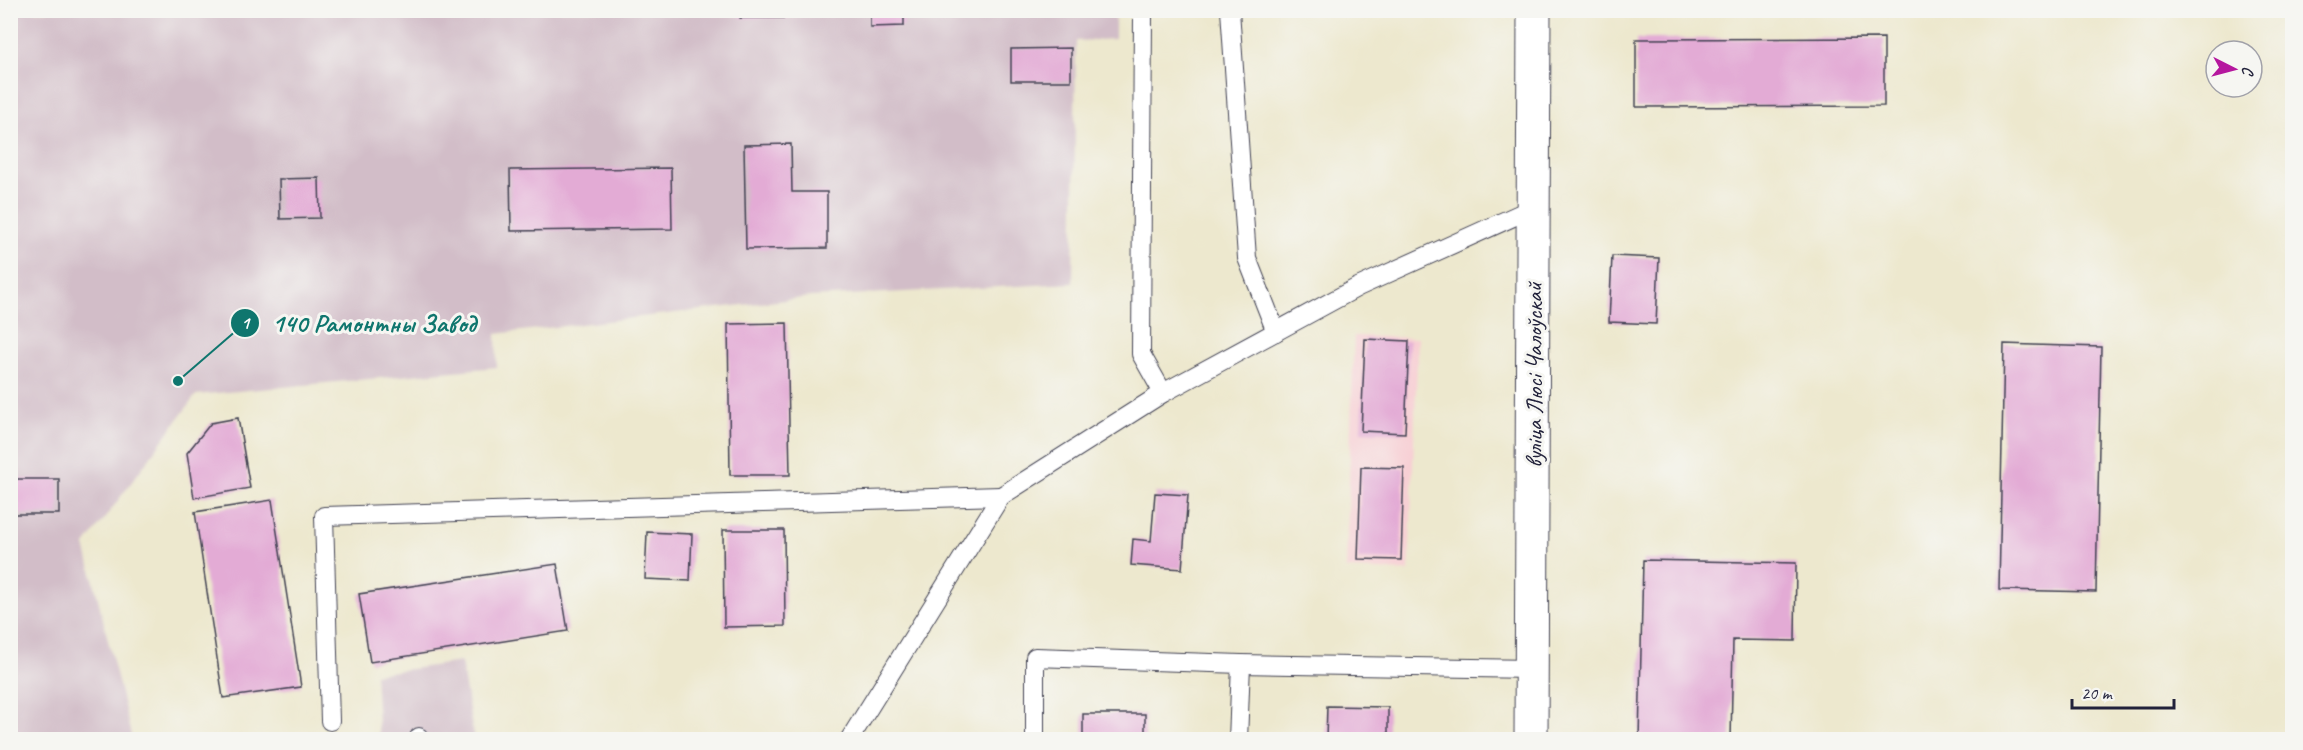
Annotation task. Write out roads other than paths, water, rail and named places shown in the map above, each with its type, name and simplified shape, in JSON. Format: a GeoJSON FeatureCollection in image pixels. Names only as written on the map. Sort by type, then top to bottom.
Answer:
{"type":"FeatureCollection","features":[{"type":"Feature","properties":{"kind":"street","name":"вуліца Люсі Чалоўскай"},"geometry":{"type":"LineString","coordinates":[[1532,740],[1534,10]]}},
{"type":"Feature","properties":{"kind":"lane"},"geometry":{"type":"LineString","coordinates":[[1143,10],[1141,354],[1164,393]]}},
{"type":"Feature","properties":{"kind":"lane"},"geometry":{"type":"LineString","coordinates":[[1230,10],[1247,258],[1276,332]]}},
{"type":"Feature","properties":{"kind":"lane"},"geometry":{"type":"LineString","coordinates":[[849,740],[1001,496],[1164,393],[1358,287],[1535,207]]}},
{"type":"Feature","properties":{"kind":"lane"},"geometry":{"type":"LineString","coordinates":[[330,721],[324,516],[1001,496]]}},
{"type":"Feature","properties":{"kind":"lane"},"geometry":{"type":"LineString","coordinates":[[1035,740],[1035,657],[1241,664],[1532,669]]}},
{"type":"Feature","properties":{"kind":"lane"},"geometry":{"type":"LineString","coordinates":[[1238,740],[1241,664]]}},
{"type":"Feature","properties":{"kind":"place","name":"140 Рамонтны Завод"},"geometry":{"type":"Point","coordinates":[178,381]}}]}
